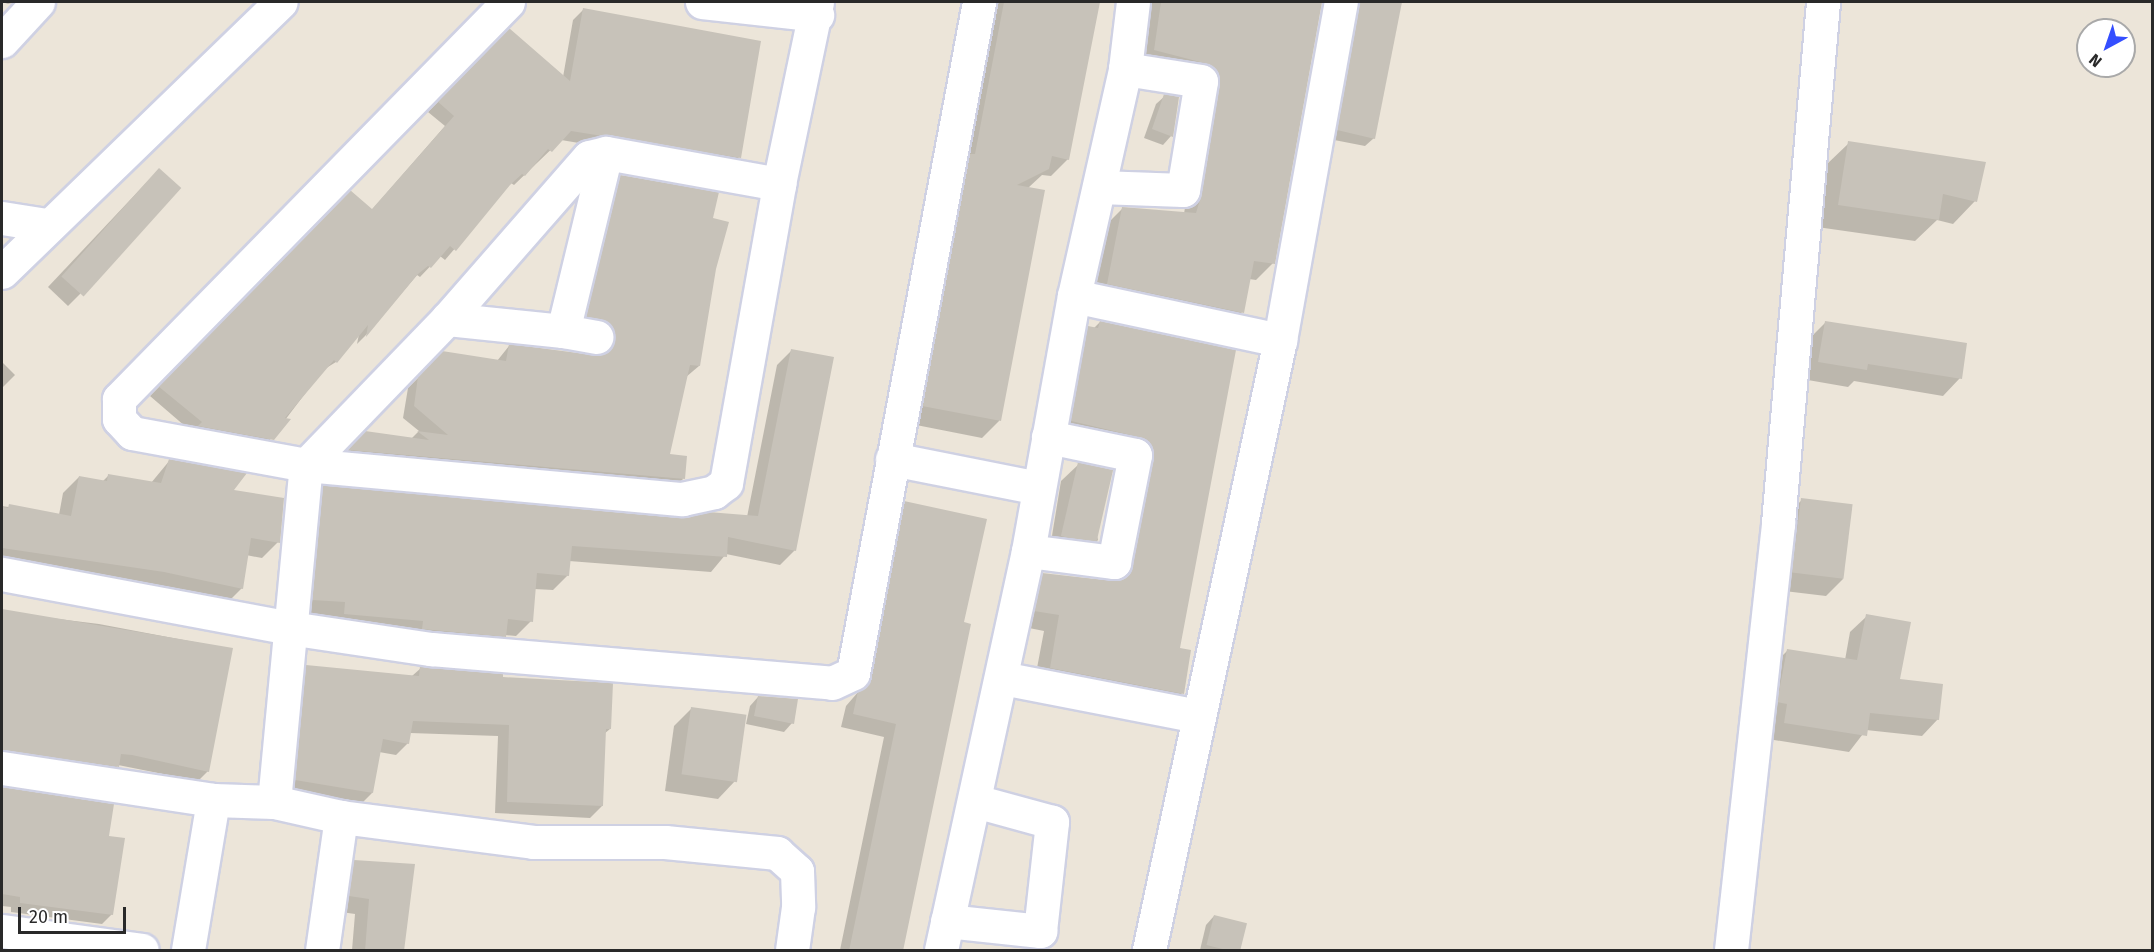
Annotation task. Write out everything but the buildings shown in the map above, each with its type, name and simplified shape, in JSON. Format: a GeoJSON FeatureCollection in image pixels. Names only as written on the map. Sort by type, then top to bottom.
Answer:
{"type":"FeatureCollection","features":[{"type":"Feature","properties":{"kind":"street"},"geometry":{"type":"LineString","coordinates":[[2,41],[38,2]]}},
{"type":"Feature","properties":{"kind":"street"},"geometry":{"type":"LineString","coordinates":[[2,272],[46,225],[281,2]]}},
{"type":"Feature","properties":{"kind":"street"},"geometry":{"type":"LineString","coordinates":[[508,2],[120,399],[119,419],[132,433],[306,465],[682,499],[714,492],[726,483],[780,184],[817,8],[702,2]]}},
{"type":"Feature","properties":{"kind":"street"},"geometry":{"type":"LineString","coordinates":[[2,574],[290,628],[431,649],[832,683],[853,673],[979,2]]}},
{"type":"Feature","properties":{"kind":"street"},"geometry":{"type":"LineString","coordinates":[[975,801],[1052,822],[1040,932],[944,936],[1028,551],[1074,296],[1125,69],[1133,2]]}},
{"type":"Feature","properties":{"kind":"street"},"geometry":{"type":"LineString","coordinates":[[1149,951],[1280,340],[1341,2]]}},
{"type":"Feature","properties":{"kind":"street"},"geometry":{"type":"LineString","coordinates":[[1731,951],[1778,523],[1822,2]]}},
{"type":"Feature","properties":{"kind":"street"},"geometry":{"type":"LineString","coordinates":[[1099,187],[1183,190],[1201,81],[1125,69]]}},
{"type":"Feature","properties":{"kind":"street"},"geometry":{"type":"LineString","coordinates":[[274,802],[306,465],[447,319],[589,157],[606,153],[780,184]]}},
{"type":"Feature","properties":{"kind":"street"},"geometry":{"type":"LineString","coordinates":[[563,331],[606,153]]}},
{"type":"Feature","properties":{"kind":"street"},"geometry":{"type":"LineString","coordinates":[[2,218],[46,225]]}},
{"type":"Feature","properties":{"kind":"street"},"geometry":{"type":"LineString","coordinates":[[1074,296],[1280,340]]}},
{"type":"Feature","properties":{"kind":"street"},"geometry":{"type":"LineString","coordinates":[[447,319],[563,331],[596,338]]}},
{"type":"Feature","properties":{"kind":"street"},"geometry":{"type":"LineString","coordinates":[[1028,551],[1114,562],[1135,455],[1048,437]]}},
{"type":"Feature","properties":{"kind":"street"},"geometry":{"type":"LineString","coordinates":[[892,459],[1038,488]]}},
{"type":"Feature","properties":{"kind":"street"},"geometry":{"type":"LineString","coordinates":[[1002,678],[1198,716]]}},
{"type":"Feature","properties":{"kind":"street"},"geometry":{"type":"LineString","coordinates":[[2,768],[213,800],[274,802],[341,817],[533,842],[665,842],[777,853],[797,870],[798,907],[792,951]]}},
{"type":"Feature","properties":{"kind":"street"},"geometry":{"type":"LineString","coordinates":[[189,951],[213,800]]}},
{"type":"Feature","properties":{"kind":"street"},"geometry":{"type":"LineString","coordinates":[[322,951],[341,817]]}},
{"type":"Feature","properties":{"kind":"street"},"geometry":{"type":"LineString","coordinates":[[2,932],[142,951]]}}]}
